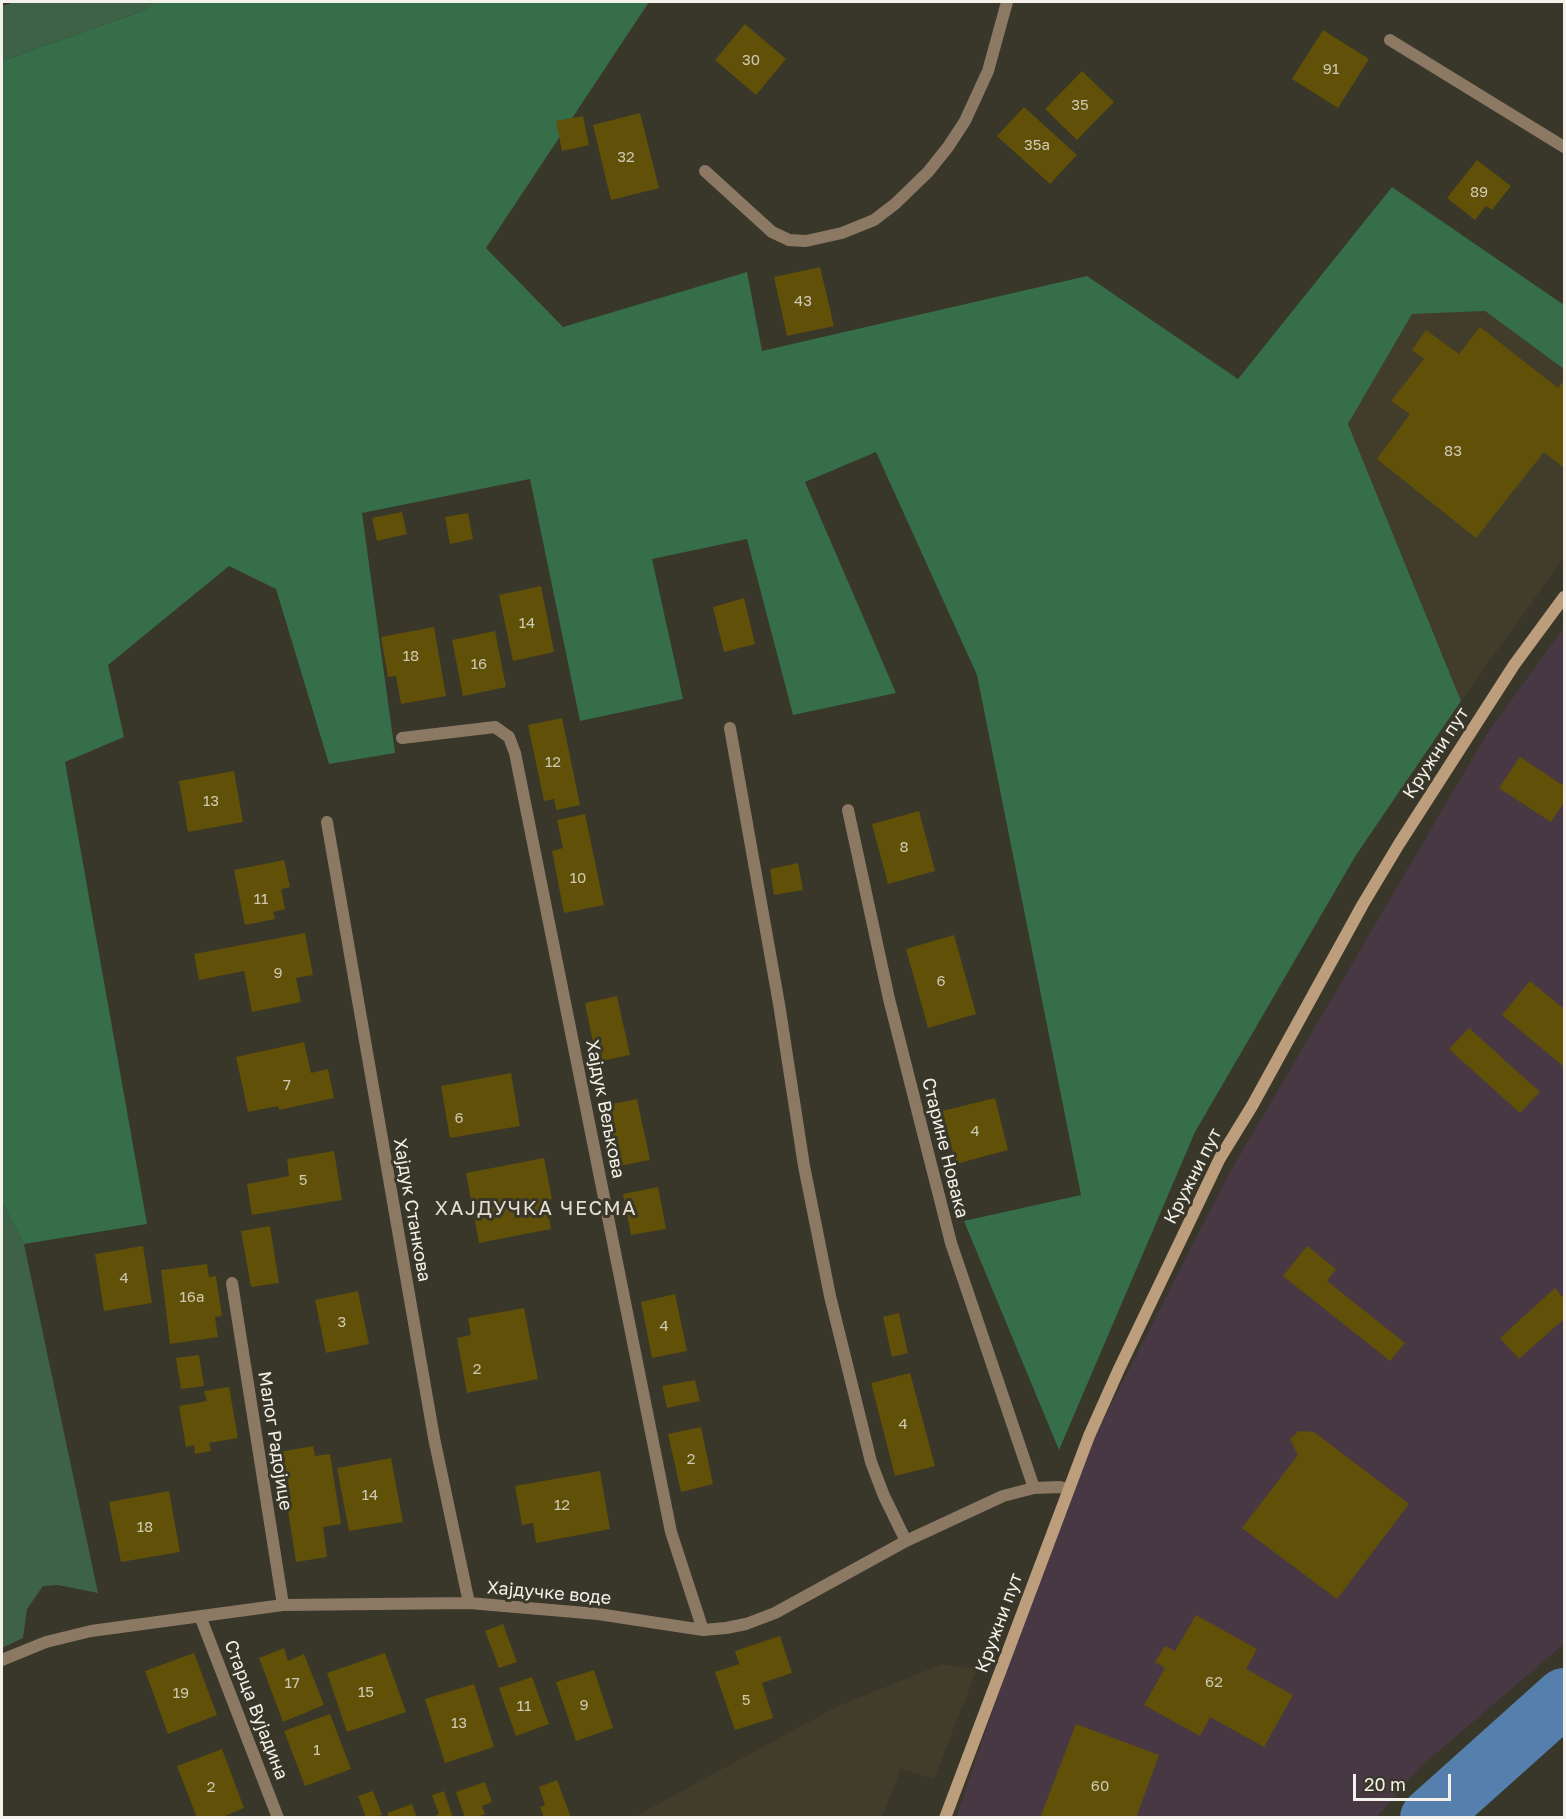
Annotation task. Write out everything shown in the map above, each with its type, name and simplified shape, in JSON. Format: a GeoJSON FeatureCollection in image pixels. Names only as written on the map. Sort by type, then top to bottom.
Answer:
{"type":"FeatureCollection","features":[{"type":"Feature","properties":{"kind":"main road","name":"Кружни пут"},"geometry":{"type":"LineString","coordinates":[[945,1818],[1068,1490],[1119,1369],[1220,1158],[1252,1106],[1363,904],[1399,844],[1514,666],[1564,597]]}},
{"type":"Feature","properties":{"kind":"street"},"geometry":{"type":"LineString","coordinates":[[705,171],[772,232],[789,240],[806,241],[842,233],[874,220],[895,204],[928,172],[948,147],[964,121],[988,71],[1007,2]]}},
{"type":"Feature","properties":{"kind":"street"},"geometry":{"type":"LineString","coordinates":[[1390,40],[1564,147]]}},
{"type":"Feature","properties":{"kind":"street","name":"Хајдук Вељкова"},"geometry":{"type":"LineString","coordinates":[[402,738],[495,727],[509,737],[515,753],[671,1532],[703,1630]]}},
{"type":"Feature","properties":{"kind":"street"},"geometry":{"type":"LineString","coordinates":[[730,728],[779,1004],[804,1166],[830,1296],[871,1462],[884,1496],[906,1541]]}},
{"type":"Feature","properties":{"kind":"street","name":"Старине Новака"},"geometry":{"type":"LineString","coordinates":[[848,810],[889,999],[951,1243],[1034,1488]]}},
{"type":"Feature","properties":{"kind":"street","name":"Хајдук Станкова"},"geometry":{"type":"LineString","coordinates":[[327,822],[434,1438],[468,1603]]}},
{"type":"Feature","properties":{"kind":"street","name":"Малог Радојице"},"geometry":{"type":"LineString","coordinates":[[232,1282],[283,1605]]}},
{"type":"Feature","properties":{"kind":"street","name":"Хајдучке воде"},"geometry":{"type":"LineString","coordinates":[[2,1660],[46,1642],[91,1631],[283,1605],[468,1603],[598,1614],[703,1630],[726,1629],[746,1624],[775,1612],[906,1541],[1003,1496],[1034,1488],[1060,1487],[1068,1490]]}},
{"type":"Feature","properties":{"kind":"street","name":"Старца Вујадина"},"geometry":{"type":"LineString","coordinates":[[200,1616],[278,1818]]}},
{"type":"Feature","properties":{"kind":"shaded area"},"geometry":{"type":"Polygon","coordinates":[[[1485,311],[1564,369],[1564,557],[1461,701],[1348,424],[1412,314],[1485,311]]]}},
{"type":"Feature","properties":{"kind":"shaded area"},"geometry":{"type":"Polygon","coordinates":[[[1564,628],[1564,1644],[1419,1768],[1377,1817],[956,1818],[1068,1489],[1226,1179],[1489,730],[1564,628]]]}},
{"type":"Feature","properties":{"kind":"shaded area"},"geometry":{"type":"Polygon","coordinates":[[[942,1664],[977,1669],[934,1779],[901,1769],[882,1817],[634,1817],[838,1706],[942,1664]]]}},
{"type":"Feature","properties":{"kind":"green space"},"geometry":{"type":"Polygon","coordinates":[[[15,2],[153,2],[145,10],[2,61],[2,6],[15,2]]]}},
{"type":"Feature","properties":{"kind":"green space"},"geometry":{"type":"Polygon","coordinates":[[[153,2],[649,2],[486,248],[563,327],[747,272],[762,351],[1087,276],[1238,379],[1392,187],[1564,305],[1564,369],[1485,311],[1412,314],[1348,424],[1461,701],[1356,855],[1195,1132],[1059,1450],[964,1221],[1081,1195],[977,675],[876,452],[805,482],[896,693],[793,715],[747,539],[652,559],[683,699],[580,721],[530,479],[362,513],[395,753],[329,764],[276,589],[229,566],[108,665],[124,737],[65,762],[147,1224],[24,1244],[2,1202],[2,61],[145,10],[153,2]]]}},
{"type":"Feature","properties":{"kind":"green space"},"geometry":{"type":"Polygon","coordinates":[[[2,1202],[24,1244],[98,1593],[58,1585],[43,1586],[27,1609],[23,1638],[2,1648],[2,1202]]]}},
{"type":"Feature","properties":{"kind":"building"},"geometry":{"type":"Polygon","coordinates":[[[745,24],[786,59],[756,95],[715,60],[745,24]]]}},
{"type":"Feature","properties":{"kind":"building"},"geometry":{"type":"Polygon","coordinates":[[[1323,30],[1369,59],[1338,108],[1292,79],[1323,30]]]}},
{"type":"Feature","properties":{"kind":"building"},"geometry":{"type":"Polygon","coordinates":[[[1082,71],[1114,102],[1077,140],[1045,109],[1082,71]]]}},
{"type":"Feature","properties":{"kind":"building"},"geometry":{"type":"Polygon","coordinates":[[[1024,107],[1077,155],[1050,184],[997,136],[1024,107]]]}},
{"type":"Feature","properties":{"kind":"building"},"geometry":{"type":"Polygon","coordinates":[[[640,113],[659,188],[611,200],[593,125],[640,113]]]}},
{"type":"Feature","properties":{"kind":"building"},"geometry":{"type":"Polygon","coordinates":[[[583,116],[589,145],[562,151],[556,121],[583,116]]]}},
{"type":"Feature","properties":{"kind":"building"},"geometry":{"type":"Polygon","coordinates":[[[1477,160],[1511,186],[1492,210],[1486,206],[1475,220],[1447,198],[1477,160]]]}},
{"type":"Feature","properties":{"kind":"building"},"geometry":{"type":"Polygon","coordinates":[[[820,267],[834,326],[787,336],[774,277],[820,267]]]}},
{"type":"Feature","properties":{"kind":"building"},"geometry":{"type":"Polygon","coordinates":[[[1480,327],[1558,388],[1564,380],[1564,468],[1544,452],[1476,538],[1377,459],[1410,414],[1391,401],[1424,359],[1412,350],[1426,330],[1459,354],[1480,327]]]}},
{"type":"Feature","properties":{"kind":"building"},"geometry":{"type":"Polygon","coordinates":[[[402,512],[407,534],[377,541],[372,518],[402,512]]]}},
{"type":"Feature","properties":{"kind":"building"},"geometry":{"type":"Polygon","coordinates":[[[468,513],[473,539],[450,544],[445,517],[468,513]]]}},
{"type":"Feature","properties":{"kind":"building"},"geometry":{"type":"Polygon","coordinates":[[[541,586],[554,652],[513,661],[499,595],[541,586]]]}},
{"type":"Feature","properties":{"kind":"building"},"geometry":{"type":"Polygon","coordinates":[[[744,598],[755,644],[724,652],[713,607],[744,598]]]}},
{"type":"Feature","properties":{"kind":"building"},"geometry":{"type":"Polygon","coordinates":[[[434,627],[446,696],[401,704],[396,676],[388,677],[381,637],[434,627]]]}},
{"type":"Feature","properties":{"kind":"building"},"geometry":{"type":"Polygon","coordinates":[[[495,631],[506,687],[463,696],[452,640],[495,631]]]}},
{"type":"Feature","properties":{"kind":"building"},"geometry":{"type":"Polygon","coordinates":[[[562,718],[580,805],[556,810],[554,799],[544,801],[528,725],[562,718]]]}},
{"type":"Feature","properties":{"kind":"building"},"geometry":{"type":"Polygon","coordinates":[[[1520,757],[1564,786],[1564,802],[1551,822],[1499,788],[1520,757]]]}},
{"type":"Feature","properties":{"kind":"building"},"geometry":{"type":"Polygon","coordinates":[[[234,771],[243,822],[188,832],[179,781],[234,771]]]}},
{"type":"Feature","properties":{"kind":"building"},"geometry":{"type":"Polygon","coordinates":[[[919,811],[935,871],[888,884],[872,824],[919,811]]]}},
{"type":"Feature","properties":{"kind":"building"},"geometry":{"type":"Polygon","coordinates":[[[585,814],[604,905],[564,913],[552,851],[563,848],[557,820],[585,814]]]}},
{"type":"Feature","properties":{"kind":"building"},"geometry":{"type":"Polygon","coordinates":[[[284,860],[290,887],[281,889],[285,909],[273,912],[275,919],[245,925],[234,870],[284,860]]]}},
{"type":"Feature","properties":{"kind":"building"},"geometry":{"type":"Polygon","coordinates":[[[798,863],[803,890],[774,895],[770,869],[798,863]]]}},
{"type":"Feature","properties":{"kind":"building"},"geometry":{"type":"Polygon","coordinates":[[[305,933],[313,975],[296,978],[301,1002],[252,1012],[244,971],[199,980],[194,954],[305,933]]]}},
{"type":"Feature","properties":{"kind":"building"},"geometry":{"type":"Polygon","coordinates":[[[954,935],[976,1014],[928,1028],[906,949],[954,935]]]}},
{"type":"Feature","properties":{"kind":"building"},"geometry":{"type":"Polygon","coordinates":[[[1530,981],[1564,1009],[1564,1067],[1502,1015],[1530,981]]]}},
{"type":"Feature","properties":{"kind":"building"},"geometry":{"type":"Polygon","coordinates":[[[617,996],[630,1055],[597,1062],[585,1003],[617,996]]]}},
{"type":"Feature","properties":{"kind":"building"},"geometry":{"type":"Polygon","coordinates":[[[1469,1028],[1540,1092],[1520,1113],[1449,1049],[1469,1028]]]}},
{"type":"Feature","properties":{"kind":"building"},"geometry":{"type":"Polygon","coordinates":[[[304,1042],[311,1073],[328,1069],[334,1098],[279,1110],[278,1106],[248,1112],[236,1057],[304,1042]]]}},
{"type":"Feature","properties":{"kind":"building"},"geometry":{"type":"Polygon","coordinates":[[[511,1073],[520,1126],[450,1138],[441,1086],[511,1073]]]}},
{"type":"Feature","properties":{"kind":"building"},"geometry":{"type":"Polygon","coordinates":[[[995,1098],[1008,1150],[956,1164],[942,1111],[995,1098]]]}},
{"type":"Feature","properties":{"kind":"building"},"geometry":{"type":"Polygon","coordinates":[[[637,1099],[650,1160],[614,1167],[602,1106],[637,1099]]]}},
{"type":"Feature","properties":{"kind":"building"},"geometry":{"type":"Polygon","coordinates":[[[334,1151],[342,1200],[252,1215],[247,1184],[289,1176],[287,1159],[334,1151]]]}},
{"type":"Feature","properties":{"kind":"building"},"geometry":{"type":"Polygon","coordinates":[[[544,1158],[552,1199],[545,1201],[551,1229],[479,1243],[466,1173],[544,1158]]]}},
{"type":"Feature","properties":{"kind":"building"},"geometry":{"type":"Polygon","coordinates":[[[658,1187],[666,1229],[631,1235],[623,1194],[658,1187]]]}},
{"type":"Feature","properties":{"kind":"building"},"geometry":{"type":"Polygon","coordinates":[[[270,1226],[279,1283],[251,1287],[241,1231],[270,1226]]]}},
{"type":"Feature","properties":{"kind":"building"},"geometry":{"type":"Polygon","coordinates":[[[143,1246],[152,1303],[104,1311],[95,1254],[143,1246]]]}},
{"type":"Feature","properties":{"kind":"building"},"geometry":{"type":"Polygon","coordinates":[[[1307,1246],[1336,1269],[1327,1281],[1405,1343],[1390,1361],[1283,1276],[1307,1246]]]}},
{"type":"Feature","properties":{"kind":"building"},"geometry":{"type":"Polygon","coordinates":[[[207,1264],[209,1277],[216,1276],[222,1316],[215,1317],[218,1337],[170,1344],[161,1270],[207,1264]]]}},
{"type":"Feature","properties":{"kind":"building"},"geometry":{"type":"Polygon","coordinates":[[[1555,1288],[1564,1299],[1564,1319],[1519,1359],[1500,1338],[1555,1288]]]}},
{"type":"Feature","properties":{"kind":"building"},"geometry":{"type":"Polygon","coordinates":[[[358,1291],[369,1344],[326,1353],[315,1300],[358,1291]]]}},
{"type":"Feature","properties":{"kind":"building"},"geometry":{"type":"Polygon","coordinates":[[[675,1294],[687,1351],[652,1358],[641,1302],[675,1294]]]}},
{"type":"Feature","properties":{"kind":"building"},"geometry":{"type":"Polygon","coordinates":[[[524,1308],[538,1379],[467,1393],[457,1338],[471,1335],[468,1318],[524,1308]]]}},
{"type":"Feature","properties":{"kind":"building"},"geometry":{"type":"Polygon","coordinates":[[[899,1313],[908,1353],[892,1357],[883,1317],[899,1313]]]}},
{"type":"Feature","properties":{"kind":"building"},"geometry":{"type":"Polygon","coordinates":[[[199,1355],[204,1386],[181,1389],[176,1358],[199,1355]]]}},
{"type":"Feature","properties":{"kind":"building"},"geometry":{"type":"Polygon","coordinates":[[[910,1373],[935,1466],[895,1476],[871,1383],[910,1373]]]}},
{"type":"Feature","properties":{"kind":"building"},"geometry":{"type":"Polygon","coordinates":[[[695,1380],[700,1401],[667,1408],[662,1386],[695,1380]]]}},
{"type":"Feature","properties":{"kind":"building"},"geometry":{"type":"Polygon","coordinates":[[[229,1387],[238,1438],[209,1443],[211,1451],[195,1454],[194,1445],[186,1447],[179,1406],[207,1401],[204,1391],[229,1387]]]}},
{"type":"Feature","properties":{"kind":"building"},"geometry":{"type":"Polygon","coordinates":[[[701,1427],[713,1484],[681,1492],[668,1434],[701,1427]]]}},
{"type":"Feature","properties":{"kind":"building"},"geometry":{"type":"Polygon","coordinates":[[[1299,1431],[1314,1432],[1409,1504],[1337,1599],[1242,1528],[1298,1455],[1290,1439],[1299,1431]]]}},
{"type":"Feature","properties":{"kind":"building"},"geometry":{"type":"Polygon","coordinates":[[[313,1446],[315,1456],[330,1454],[341,1524],[323,1527],[327,1557],[296,1562],[279,1452],[313,1446]]]}},
{"type":"Feature","properties":{"kind":"building"},"geometry":{"type":"Polygon","coordinates":[[[391,1458],[403,1522],[349,1531],[337,1468],[391,1458]]]}},
{"type":"Feature","properties":{"kind":"building"},"geometry":{"type":"Polygon","coordinates":[[[600,1471],[610,1529],[536,1543],[533,1523],[522,1525],[515,1486],[600,1471]]]}},
{"type":"Feature","properties":{"kind":"building"},"geometry":{"type":"Polygon","coordinates":[[[169,1491],[180,1552],[121,1562],[109,1502],[169,1491]]]}},
{"type":"Feature","properties":{"kind":"building"},"geometry":{"type":"Polygon","coordinates":[[[1196,1615],[1257,1649],[1246,1669],[1293,1695],[1264,1747],[1210,1717],[1200,1736],[1144,1705],[1165,1668],[1155,1662],[1165,1646],[1175,1651],[1196,1615]]]}},
{"type":"Feature","properties":{"kind":"building"},"geometry":{"type":"Polygon","coordinates":[[[503,1624],[517,1662],[499,1668],[485,1631],[503,1624]]]}},
{"type":"Feature","properties":{"kind":"building"},"geometry":{"type":"Polygon","coordinates":[[[780,1636],[792,1673],[762,1683],[773,1718],[735,1730],[715,1672],[739,1664],[735,1651],[780,1636]]]}},
{"type":"Feature","properties":{"kind":"building"},"geometry":{"type":"Polygon","coordinates":[[[284,1648],[288,1661],[304,1654],[324,1705],[283,1722],[259,1658],[284,1648]]]}},
{"type":"Feature","properties":{"kind":"building"},"geometry":{"type":"Polygon","coordinates":[[[194,1653],[217,1715],[168,1734],[145,1671],[194,1653]]]}},
{"type":"Feature","properties":{"kind":"building"},"geometry":{"type":"Polygon","coordinates":[[[385,1653],[406,1712],[347,1732],[327,1673],[385,1653]]]}},
{"type":"Feature","properties":{"kind":"building"},"geometry":{"type":"Polygon","coordinates":[[[594,1670],[613,1728],[576,1741],[556,1682],[594,1670]]]}},
{"type":"Feature","properties":{"kind":"building"},"geometry":{"type":"Polygon","coordinates":[[[532,1677],[549,1724],[516,1736],[499,1688],[532,1677]]]}},
{"type":"Feature","properties":{"kind":"building"},"geometry":{"type":"Polygon","coordinates":[[[474,1684],[494,1747],[445,1763],[425,1699],[474,1684]]]}},
{"type":"Feature","properties":{"kind":"building"},"geometry":{"type":"Polygon","coordinates":[[[330,1714],[351,1769],[305,1786],[284,1731],[330,1714]]]}},
{"type":"Feature","properties":{"kind":"building"},"geometry":{"type":"Polygon","coordinates":[[[1076,1724],[1159,1755],[1136,1818],[1040,1818],[1076,1724]]]}},
{"type":"Feature","properties":{"kind":"building"},"geometry":{"type":"Polygon","coordinates":[[[222,1749],[244,1808],[220,1818],[197,1818],[177,1766],[222,1749]]]}},
{"type":"Feature","properties":{"kind":"building"},"geometry":{"type":"Polygon","coordinates":[[[557,1780],[571,1818],[544,1818],[540,1807],[545,1805],[539,1787],[557,1780]]]}},
{"type":"Feature","properties":{"kind":"building"},"geometry":{"type":"Polygon","coordinates":[[[485,1782],[492,1802],[482,1806],[485,1814],[475,1818],[465,1818],[456,1792],[485,1782]]]}},
{"type":"Feature","properties":{"kind":"building"},"geometry":{"type":"Polygon","coordinates":[[[373,1791],[382,1815],[366,1818],[358,1796],[373,1791]]]}},
{"type":"Feature","properties":{"kind":"building"},"geometry":{"type":"Polygon","coordinates":[[[444,1791],[453,1818],[431,1818],[439,1814],[432,1795],[444,1791]]]}},
{"type":"Feature","properties":{"kind":"building"},"geometry":{"type":"Polygon","coordinates":[[[412,1804],[417,1818],[389,1818],[387,1813],[412,1804]]]}},
{"type":"Feature","properties":{"kind":"waterway"},"geometry":{"type":"LineString","coordinates":[[1429,1818],[1564,1697]]}},
{"type":"Feature","properties":{"kind":"district","name":"ХАЈДУЧКА ЧЕСМА"},"geometry":{"type":"Point","coordinates":[536,1209]}}]}
